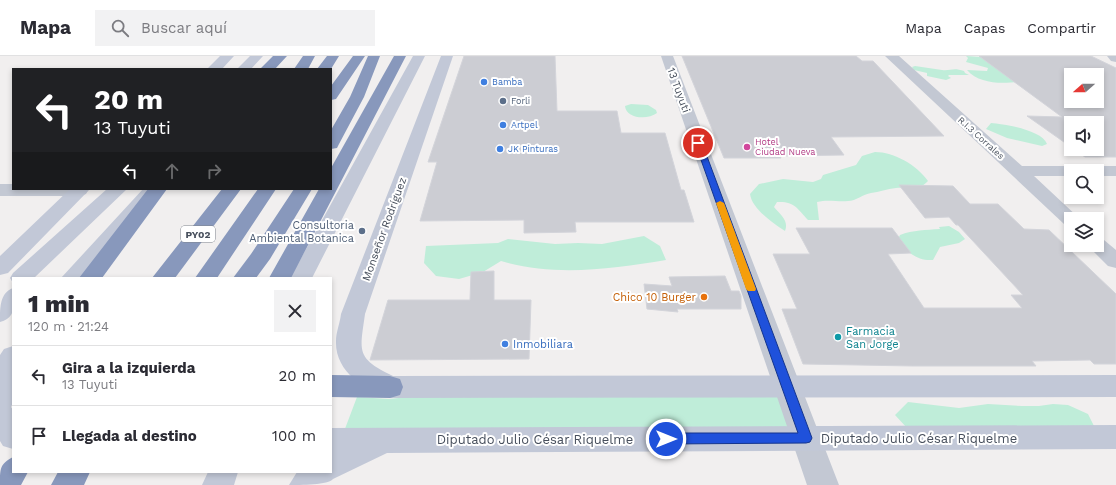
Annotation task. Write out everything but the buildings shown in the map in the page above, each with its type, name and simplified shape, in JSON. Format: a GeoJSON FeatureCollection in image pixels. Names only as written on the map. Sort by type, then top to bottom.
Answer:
{"type":"FeatureCollection","features":[{"type":"Feature","properties":{"kind":"highway"},"geometry":{"type":"LineString","coordinates":[[268,68],[281,56]]}},
{"type":"Feature","properties":{"kind":"highway"},"geometry":{"type":"LineString","coordinates":[[302,68],[309,56]]}},
{"type":"Feature","properties":{"kind":"highway"},"geometry":{"type":"LineString","coordinates":[[325,68],[333,56]]}},
{"type":"Feature","properties":{"kind":"highway"},"geometry":{"type":"LineString","coordinates":[[332,95],[359,56]]}},
{"type":"Feature","properties":{"kind":"highway"},"geometry":{"type":"LineString","coordinates":[[332,142],[357,97],[374,56]]}},
{"type":"Feature","properties":{"kind":"highway"},"geometry":{"type":"LineString","coordinates":[[332,182],[400,56]]}},
{"type":"Feature","properties":{"kind":"highway"},"geometry":{"type":"LineString","coordinates":[[91,277],[157,190]]}},
{"type":"Feature","properties":{"kind":"highway","name":"PY02"},"geometry":{"type":"LineString","coordinates":[[164,277],[231,190]]}},
{"type":"Feature","properties":{"kind":"highway","name":"PY02"},"geometry":{"type":"LineString","coordinates":[[207,277],[266,190]]}},
{"type":"Feature","properties":{"kind":"highway"},"geometry":{"type":"LineString","coordinates":[[245,277],[259,259],[302,190]]}},
{"type":"Feature","properties":{"kind":"highway"},"geometry":{"type":"LineString","coordinates":[[281,277],[327,190]]}},
{"type":"Feature","properties":{"kind":"highway"},"geometry":{"type":"LineString","coordinates":[[332,386],[390,387]]}},
{"type":"Feature","properties":{"kind":"highway"},"geometry":{"type":"LineString","coordinates":[[3,485],[12,472]]}},
{"type":"Feature","properties":{"kind":"highway"},"geometry":{"type":"LineString","coordinates":[[67,485],[74,473]]}},
{"type":"Feature","properties":{"kind":"street"},"geometry":{"type":"LineString","coordinates":[[215,68],[228,56]]}},
{"type":"Feature","properties":{"kind":"street"},"geometry":{"type":"LineString","coordinates":[[245,68],[257,56]]}},
{"type":"Feature","properties":{"kind":"street"},"geometry":{"type":"LineString","coordinates":[[302,277],[419,56]]}},
{"type":"Feature","properties":{"kind":"street","name":"Monseñor Rodríguez"},"geometry":{"type":"LineString","coordinates":[[390,387],[372,378],[354,364],[349,355],[348,342],[353,314],[447,56]]}},
{"type":"Feature","properties":{"kind":"street","name":"13 Tuyuti"},"geometry":{"type":"LineString","coordinates":[[667,56],[823,485]]}},
{"type":"Feature","properties":{"kind":"street","name":"R.I.3 Corrales"},"geometry":{"type":"LineString","coordinates":[[891,56],[1064,214]]}},
{"type":"Feature","properties":{"kind":"street"},"geometry":{"type":"LineString","coordinates":[[1017,171],[1116,171]]}},
{"type":"Feature","properties":{"kind":"street"},"geometry":{"type":"LineString","coordinates":[[0,190],[80,190]]}},
{"type":"Feature","properties":{"kind":"street"},"geometry":{"type":"LineString","coordinates":[[0,268],[80,190]]}},
{"type":"Feature","properties":{"kind":"street"},"geometry":{"type":"LineString","coordinates":[[27,275],[117,190]]}},
{"type":"Feature","properties":{"kind":"street"},"geometry":{"type":"LineString","coordinates":[[73,277],[151,190]]}},
{"type":"Feature","properties":{"kind":"street"},"geometry":{"type":"LineString","coordinates":[[1104,250],[1116,261]]}},
{"type":"Feature","properties":{"kind":"street"},"geometry":{"type":"LineString","coordinates":[[0,296],[12,286]]}},
{"type":"Feature","properties":{"kind":"street"},"geometry":{"type":"LineString","coordinates":[[0,314],[12,297]]}},
{"type":"Feature","properties":{"kind":"street"},"geometry":{"type":"LineString","coordinates":[[0,401],[5,368],[12,358]]}},
{"type":"Feature","properties":{"kind":"street"},"geometry":{"type":"LineString","coordinates":[[390,387],[1116,386]]}},
{"type":"Feature","properties":{"kind":"street"},"geometry":{"type":"LineString","coordinates":[[0,413],[12,435]]}},
{"type":"Feature","properties":{"kind":"street","name":"Diputado Julio César Riquelme"},"geometry":{"type":"LineString","coordinates":[[332,441],[1116,437]]}},
{"type":"Feature","properties":{"kind":"street"},"geometry":{"type":"LineString","coordinates":[[332,466],[386,440]]}},
{"type":"Feature","properties":{"kind":"street"},"geometry":{"type":"LineString","coordinates":[[0,441],[12,442]]}},
{"type":"Feature","properties":{"kind":"street"},"geometry":{"type":"LineString","coordinates":[[218,485],[224,473]]}},
{"type":"Feature","properties":{"kind":"street"},"geometry":{"type":"LineString","coordinates":[[305,485],[312,477],[319,473]]}},
{"type":"Feature","properties":{"kind":"green space"},"geometry":{"type":"Polygon","coordinates":[[[966,56],[981,57],[1023,81],[1001,83],[986,81],[972,75],[967,70],[987,71],[988,68],[966,62],[968,58],[966,56]]]}},
{"type":"Feature","properties":{"kind":"green space"},"geometry":{"type":"Polygon","coordinates":[[[915,66],[942,70],[957,69],[964,71],[969,75],[949,75],[948,76],[951,78],[946,80],[927,76],[927,73],[914,70],[912,67],[915,66]]]}},
{"type":"Feature","properties":{"kind":"green space"},"geometry":{"type":"Polygon","coordinates":[[[631,104],[648,105],[656,110],[657,113],[648,117],[633,116],[629,114],[625,106],[631,104]]]}},
{"type":"Feature","properties":{"kind":"green space"},"geometry":{"type":"Polygon","coordinates":[[[991,123],[1013,126],[1031,131],[1044,139],[1047,144],[1042,146],[1007,138],[986,129],[991,123]]]}},
{"type":"Feature","properties":{"kind":"green space"},"geometry":{"type":"Polygon","coordinates":[[[875,152],[890,154],[904,160],[918,170],[928,181],[921,186],[913,188],[889,189],[868,194],[851,201],[817,202],[819,220],[808,220],[795,206],[783,202],[777,202],[774,207],[782,215],[785,221],[785,231],[764,215],[752,200],[750,194],[759,184],[783,179],[813,182],[821,179],[823,175],[856,165],[862,156],[875,152]]]}},
{"type":"Feature","properties":{"kind":"green space"},"geometry":{"type":"Polygon","coordinates":[[[949,226],[959,232],[965,239],[959,243],[940,247],[933,260],[918,258],[897,241],[900,235],[905,233],[920,230],[940,229],[939,227],[949,226]]]}},
{"type":"Feature","properties":{"kind":"green space"},"geometry":{"type":"Polygon","coordinates":[[[644,236],[660,246],[666,260],[583,270],[542,269],[501,261],[483,272],[459,279],[436,276],[424,263],[426,246],[498,243],[508,239],[555,244],[602,244],[644,236]]]}},
{"type":"Feature","properties":{"kind":"green space"},"geometry":{"type":"Polygon","coordinates":[[[781,392],[795,429],[343,434],[357,397],[389,399],[408,397],[781,392]]]}},
{"type":"Feature","properties":{"kind":"green space"},"geometry":{"type":"Polygon","coordinates":[[[908,402],[959,408],[988,404],[1022,406],[1053,404],[1068,405],[1088,414],[1095,428],[907,428],[895,415],[908,402]]]}},
{"type":"Feature","properties":{"kind":"slow traffic"},"geometry":{"type":"LineString","coordinates":[[720,203],[751,289]]}},
{"type":"Feature","properties":{"kind":"place","name":"Bamba"},"geometry":{"type":"Point","coordinates":[484,82]}},
{"type":"Feature","properties":{"kind":"place","name":"Forli"},"geometry":{"type":"Point","coordinates":[503,101]}},
{"type":"Feature","properties":{"kind":"place","name":"Artpel"},"geometry":{"type":"Point","coordinates":[503,125]}},
{"type":"Feature","properties":{"kind":"place","name":"Hotel Ciudad Nueva"},"geometry":{"type":"Point","coordinates":[747,147]}},
{"type":"Feature","properties":{"kind":"place","name":"JK Pinturas"},"geometry":{"type":"Point","coordinates":[500,149]}},
{"type":"Feature","properties":{"kind":"place","name":"Consultoria Ambiental Botanica"},"geometry":{"type":"Point","coordinates":[362,231]}},
{"type":"Feature","properties":{"kind":"place","name":"Chico 10 Burger"},"geometry":{"type":"Point","coordinates":[704,297]}},
{"type":"Feature","properties":{"kind":"place","name":"Farmacia San Jorge"},"geometry":{"type":"Point","coordinates":[838,337]}},
{"type":"Feature","properties":{"kind":"place","name":"Inmobiliara"},"geometry":{"type":"Point","coordinates":[505,344]}},
{"type":"Feature","properties":{"kind":"route"},"geometry":{"type":"LineString","coordinates":[[666,439],[806,438],[698,143]]}}]}
